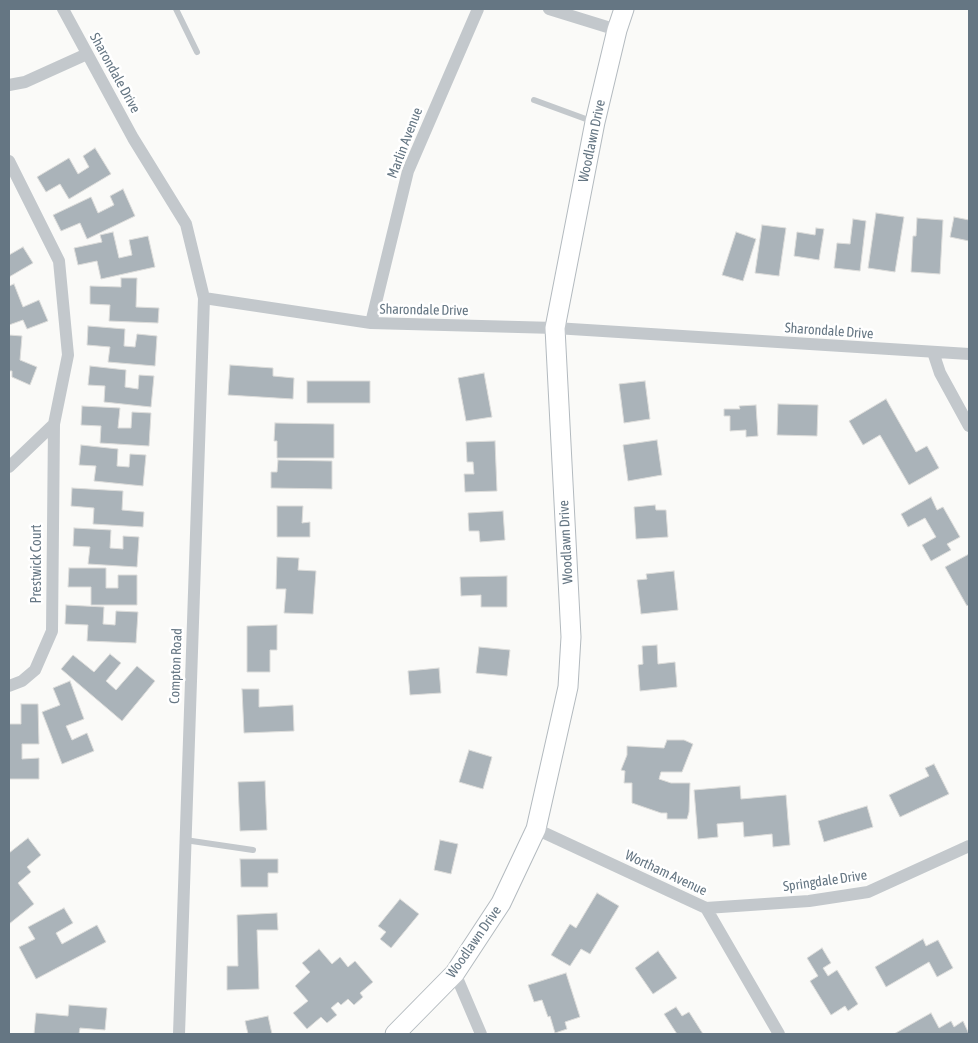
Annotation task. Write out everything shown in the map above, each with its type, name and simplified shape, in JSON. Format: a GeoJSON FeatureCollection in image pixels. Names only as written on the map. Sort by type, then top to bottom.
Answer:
{"type":"FeatureCollection","features":[{"type":"Feature","properties":{"kind":"main road","name":"Woodlawn Drive"},"geometry":{"type":"LineString","coordinates":[[395,1034],[455,973],[501,902],[536,829],[568,687],[571,638],[555,328],[595,122],[617,30],[624,9]]}},
{"type":"Feature","properties":{"kind":"street","name":"Sharondale Drive"},"geometry":{"type":"LineString","coordinates":[[63,9],[133,138],[186,224],[204,298],[371,324],[555,328],[969,354]]}},
{"type":"Feature","properties":{"kind":"street","name":"Marlin Avenue"},"geometry":{"type":"LineString","coordinates":[[371,324],[408,171],[478,9]]}},
{"type":"Feature","properties":{"kind":"street"},"geometry":{"type":"LineString","coordinates":[[549,9],[617,30]]}},
{"type":"Feature","properties":{"kind":"street"},"geometry":{"type":"LineString","coordinates":[[9,85],[25,82],[88,54]]}},
{"type":"Feature","properties":{"kind":"street","name":"Prestwick Court"},"geometry":{"type":"LineString","coordinates":[[9,161],[59,261],[68,355],[54,424],[52,631],[35,670],[22,681],[9,686]]}},
{"type":"Feature","properties":{"kind":"street","name":"Compton Road"},"geometry":{"type":"LineString","coordinates":[[179,1034],[204,298]]}},
{"type":"Feature","properties":{"kind":"street"},"geometry":{"type":"LineString","coordinates":[[933,352],[940,373],[969,426]]}},
{"type":"Feature","properties":{"kind":"street"},"geometry":{"type":"LineString","coordinates":[[9,467],[54,424]]}},
{"type":"Feature","properties":{"kind":"street","name":"Wortham Avenue"},"geometry":{"type":"LineString","coordinates":[[536,829],[706,908],[778,1034]]}},
{"type":"Feature","properties":{"kind":"street","name":"Springdale Drive"},"geometry":{"type":"LineString","coordinates":[[706,908],[809,901],[868,892],[969,846]]}},
{"type":"Feature","properties":{"kind":"street"},"geometry":{"type":"LineString","coordinates":[[455,973],[481,1034]]}},
{"type":"Feature","properties":{"kind":"lane"},"geometry":{"type":"LineString","coordinates":[[176,9],[197,52]]}},
{"type":"Feature","properties":{"kind":"lane"},"geometry":{"type":"LineString","coordinates":[[534,100],[595,122]]}},
{"type":"Feature","properties":{"kind":"lane"},"geometry":{"type":"LineString","coordinates":[[185,840],[253,850]]}},
{"type":"Feature","properties":{"kind":"building"},"geometry":{"type":"Polygon","coordinates":[[[95,148],[111,174],[69,199],[60,184],[46,192],[37,177],[69,158],[78,174],[89,167],[83,156],[95,148]]]}},
{"type":"Feature","properties":{"kind":"building"},"geometry":{"type":"Polygon","coordinates":[[[123,189],[135,216],[87,239],[80,223],[61,231],[53,215],[91,197],[98,213],[114,205],[110,196],[123,189]]]}},
{"type":"Feature","properties":{"kind":"building"},"geometry":{"type":"Polygon","coordinates":[[[876,213],[904,217],[895,272],[868,268],[876,213]]]}},
{"type":"Feature","properties":{"kind":"building"},"geometry":{"type":"Polygon","coordinates":[[[954,217],[969,220],[969,241],[950,237],[954,217]]]}},
{"type":"Feature","properties":{"kind":"building"},"geometry":{"type":"Polygon","coordinates":[[[917,218],[943,220],[940,274],[911,272],[913,236],[916,236],[917,218]]]}},
{"type":"Feature","properties":{"kind":"building"},"geometry":{"type":"Polygon","coordinates":[[[853,219],[866,221],[860,271],[834,268],[837,243],[850,244],[853,219]]]}},
{"type":"Feature","properties":{"kind":"building"},"geometry":{"type":"Polygon","coordinates":[[[762,225],[786,228],[779,276],[755,273],[762,225]]]}},
{"type":"Feature","properties":{"kind":"building"},"geometry":{"type":"Polygon","coordinates":[[[816,228],[824,229],[819,260],[794,256],[797,232],[815,235],[816,228]]]}},
{"type":"Feature","properties":{"kind":"building"},"geometry":{"type":"Polygon","coordinates":[[[113,232],[119,258],[132,255],[129,240],[148,236],[155,267],[101,279],[97,261],[78,265],[74,248],[102,242],[100,235],[113,232]]]}},
{"type":"Feature","properties":{"kind":"building"},"geometry":{"type":"Polygon","coordinates":[[[736,232],[756,239],[743,281],[722,275],[736,232]]]}},
{"type":"Feature","properties":{"kind":"building"},"geometry":{"type":"Polygon","coordinates":[[[23,247],[33,263],[9,277],[9,255],[23,247]]]}},
{"type":"Feature","properties":{"kind":"building"},"geometry":{"type":"Polygon","coordinates":[[[121,278],[137,278],[136,307],[159,308],[158,323],[109,321],[110,305],[90,304],[90,286],[121,287],[121,278]]]}},
{"type":"Feature","properties":{"kind":"building"},"geometry":{"type":"Polygon","coordinates":[[[14,284],[23,307],[39,300],[48,321],[27,329],[23,320],[9,325],[9,286],[14,284]]]}},
{"type":"Feature","properties":{"kind":"building"},"geometry":{"type":"Polygon","coordinates":[[[88,326],[125,329],[124,346],[135,347],[137,334],[157,336],[155,366],[108,362],[110,347],[87,345],[88,326]]]}},
{"type":"Feature","properties":{"kind":"building"},"geometry":{"type":"Polygon","coordinates":[[[9,335],[22,336],[20,360],[37,367],[30,385],[12,377],[12,371],[9,371],[9,335]]]}},
{"type":"Feature","properties":{"kind":"building"},"geometry":{"type":"Polygon","coordinates":[[[230,365],[273,368],[273,376],[294,378],[293,399],[228,395],[230,365]]]}},
{"type":"Feature","properties":{"kind":"building"},"geometry":{"type":"Polygon","coordinates":[[[90,366],[126,370],[125,387],[138,389],[139,375],[154,376],[151,407],[104,402],[105,386],[88,385],[90,366]]]}},
{"type":"Feature","properties":{"kind":"building"},"geometry":{"type":"Polygon","coordinates":[[[484,373],[492,417],[466,421],[458,378],[484,373]]]}},
{"type":"Feature","properties":{"kind":"building"},"geometry":{"type":"Polygon","coordinates":[[[307,381],[370,381],[370,403],[307,403],[307,381]]]}},
{"type":"Feature","properties":{"kind":"building"},"geometry":{"type":"Polygon","coordinates":[[[645,381],[650,419],[624,423],[619,384],[645,381]]]}},
{"type":"Feature","properties":{"kind":"building"},"geometry":{"type":"Polygon","coordinates":[[[886,399],[916,452],[927,446],[939,468],[909,485],[880,435],[863,445],[849,421],[886,399]]]}},
{"type":"Feature","properties":{"kind":"building"},"geometry":{"type":"Polygon","coordinates":[[[778,404],[818,405],[817,436],[777,435],[778,404]]]}},
{"type":"Feature","properties":{"kind":"building"},"geometry":{"type":"Polygon","coordinates":[[[756,405],[758,436],[746,437],[746,430],[730,431],[730,416],[724,416],[724,409],[740,409],[739,406],[756,405]]]}},
{"type":"Feature","properties":{"kind":"building"},"geometry":{"type":"Polygon","coordinates":[[[82,406],[120,408],[118,428],[131,428],[132,412],[151,413],[149,446],[100,443],[101,426],[81,425],[82,406]]]}},
{"type":"Feature","properties":{"kind":"building"},"geometry":{"type":"Polygon","coordinates":[[[275,423],[334,424],[334,458],[277,458],[277,441],[274,441],[275,423]]]}},
{"type":"Feature","properties":{"kind":"building"},"geometry":{"type":"Polygon","coordinates":[[[657,440],[662,475],[628,481],[623,445],[657,440]]]}},
{"type":"Feature","properties":{"kind":"building"},"geometry":{"type":"Polygon","coordinates":[[[495,441],[497,491],[465,492],[464,474],[474,474],[473,462],[467,462],[466,442],[495,441]]]}},
{"type":"Feature","properties":{"kind":"building"},"geometry":{"type":"Polygon","coordinates":[[[81,445],[118,449],[117,466],[129,467],[130,454],[146,455],[143,486],[94,481],[96,466],[79,465],[81,445]]]}},
{"type":"Feature","properties":{"kind":"building"},"geometry":{"type":"Polygon","coordinates":[[[278,460],[332,461],[332,489],[271,488],[271,472],[277,472],[278,460]]]}},
{"type":"Feature","properties":{"kind":"building"},"geometry":{"type":"Polygon","coordinates":[[[72,488],[123,491],[122,510],[144,512],[143,527],[93,524],[94,508],[71,506],[72,488]]]}},
{"type":"Feature","properties":{"kind":"building"},"geometry":{"type":"Polygon","coordinates":[[[931,497],[937,510],[943,507],[960,537],[947,544],[951,550],[931,561],[922,545],[936,537],[925,518],[908,527],[901,514],[931,497]]]}},
{"type":"Feature","properties":{"kind":"building"},"geometry":{"type":"Polygon","coordinates":[[[655,505],[656,510],[666,510],[668,537],[636,539],[634,507],[655,505]]]}},
{"type":"Feature","properties":{"kind":"building"},"geometry":{"type":"Polygon","coordinates":[[[277,506],[303,506],[302,523],[310,522],[310,537],[277,537],[277,506]]]}},
{"type":"Feature","properties":{"kind":"building"},"geometry":{"type":"Polygon","coordinates":[[[503,511],[505,540],[480,542],[479,531],[469,531],[468,513],[503,511]]]}},
{"type":"Feature","properties":{"kind":"building"},"geometry":{"type":"Polygon","coordinates":[[[74,528],[111,530],[110,548],[123,549],[123,536],[139,537],[137,567],[88,564],[90,547],[73,546],[74,528]]]}},
{"type":"Feature","properties":{"kind":"building"},"geometry":{"type":"Polygon","coordinates":[[[969,554],[969,604],[967,606],[945,567],[969,554]]]}},
{"type":"Feature","properties":{"kind":"building"},"geometry":{"type":"Polygon","coordinates":[[[277,557],[299,558],[298,570],[316,571],[313,614],[284,613],[286,589],[276,589],[277,557]]]}},
{"type":"Feature","properties":{"kind":"building"},"geometry":{"type":"Polygon","coordinates":[[[69,568],[106,568],[106,588],[118,588],[118,575],[137,575],[137,605],[91,605],[91,587],[68,587],[69,568]]]}},
{"type":"Feature","properties":{"kind":"building"},"geometry":{"type":"Polygon","coordinates":[[[674,571],[678,610],[641,614],[637,580],[647,579],[646,574],[674,571]]]}},
{"type":"Feature","properties":{"kind":"building"},"geometry":{"type":"Polygon","coordinates":[[[507,576],[507,607],[481,607],[481,595],[461,596],[460,577],[507,576]]]}},
{"type":"Feature","properties":{"kind":"building"},"geometry":{"type":"Polygon","coordinates":[[[66,605],[104,607],[103,624],[115,625],[116,611],[138,612],[136,643],[87,641],[88,625],[65,624],[66,605]]]}},
{"type":"Feature","properties":{"kind":"building"},"geometry":{"type":"Polygon","coordinates":[[[277,625],[277,650],[270,650],[270,672],[247,672],[247,626],[277,625]]]}},
{"type":"Feature","properties":{"kind":"building"},"geometry":{"type":"Polygon","coordinates":[[[657,645],[658,664],[675,662],[677,687],[640,691],[638,665],[643,664],[642,646],[657,645]]]}},
{"type":"Feature","properties":{"kind":"building"},"geometry":{"type":"Polygon","coordinates":[[[479,647],[510,650],[507,676],[476,673],[479,647]]]}},
{"type":"Feature","properties":{"kind":"building"},"geometry":{"type":"Polygon","coordinates":[[[110,654],[121,663],[106,681],[116,690],[137,666],[155,681],[122,721],[61,669],[73,655],[94,672],[110,654]]]}},
{"type":"Feature","properties":{"kind":"building"},"geometry":{"type":"Polygon","coordinates":[[[439,668],[441,693],[410,695],[408,671],[439,668]]]}},
{"type":"Feature","properties":{"kind":"building"},"geometry":{"type":"Polygon","coordinates":[[[70,681],[84,719],[66,726],[72,740],[87,733],[94,751],[62,764],[42,712],[60,705],[53,688],[70,681]]]}},
{"type":"Feature","properties":{"kind":"building"},"geometry":{"type":"Polygon","coordinates":[[[242,689],[259,689],[259,707],[293,705],[294,731],[244,733],[242,689]]]}},
{"type":"Feature","properties":{"kind":"building"},"geometry":{"type":"Polygon","coordinates":[[[21,704],[38,704],[39,744],[22,744],[22,759],[39,758],[39,779],[9,779],[9,724],[21,724],[21,704]]]}},
{"type":"Feature","properties":{"kind":"building"},"geometry":{"type":"Polygon","coordinates":[[[667,740],[684,740],[693,744],[682,772],[661,772],[659,779],[671,783],[690,783],[687,819],[667,819],[667,813],[661,813],[632,803],[632,783],[624,783],[625,771],[621,770],[627,755],[627,746],[664,748],[667,740]]]}},
{"type":"Feature","properties":{"kind":"building"},"geometry":{"type":"Polygon","coordinates":[[[469,750],[492,757],[483,789],[459,782],[469,750]]]}},
{"type":"Feature","properties":{"kind":"building"},"geometry":{"type":"Polygon","coordinates":[[[934,764],[949,794],[900,817],[889,795],[929,776],[925,768],[934,764]]]}},
{"type":"Feature","properties":{"kind":"building"},"geometry":{"type":"Polygon","coordinates":[[[265,781],[267,830],[240,831],[238,782],[265,781]]]}},
{"type":"Feature","properties":{"kind":"building"},"geometry":{"type":"Polygon","coordinates":[[[740,786],[741,799],[786,795],[790,845],[773,847],[772,834],[744,837],[743,822],[717,824],[718,837],[698,839],[694,790],[740,786]]]}},
{"type":"Feature","properties":{"kind":"building"},"geometry":{"type":"Polygon","coordinates":[[[867,806],[873,827],[824,842],[818,821],[867,806]]]}},
{"type":"Feature","properties":{"kind":"building"},"geometry":{"type":"Polygon","coordinates":[[[28,838],[41,855],[27,867],[31,872],[18,883],[34,904],[9,924],[9,853],[28,838]]]}},
{"type":"Feature","properties":{"kind":"building"},"geometry":{"type":"Polygon","coordinates":[[[440,840],[458,844],[451,874],[434,870],[440,840]]]}},
{"type":"Feature","properties":{"kind":"building"},"geometry":{"type":"Polygon","coordinates":[[[240,859],[278,859],[278,873],[268,873],[268,887],[241,887],[240,859]]]}},
{"type":"Feature","properties":{"kind":"building"},"geometry":{"type":"Polygon","coordinates":[[[597,893],[619,906],[590,954],[581,949],[570,966],[551,955],[570,924],[576,928],[597,893]]]}},
{"type":"Feature","properties":{"kind":"building"},"geometry":{"type":"Polygon","coordinates":[[[400,899],[419,914],[391,948],[380,939],[386,932],[378,926],[400,899]]]}},
{"type":"Feature","properties":{"kind":"building"},"geometry":{"type":"Polygon","coordinates":[[[64,908],[73,923],[56,933],[62,944],[97,925],[106,942],[36,979],[19,947],[35,939],[28,927],[64,908]]]}},
{"type":"Feature","properties":{"kind":"building"},"geometry":{"type":"Polygon","coordinates":[[[277,913],[278,930],[257,930],[259,989],[227,990],[227,966],[238,966],[237,915],[277,913]]]}},
{"type":"Feature","properties":{"kind":"building"},"geometry":{"type":"Polygon","coordinates":[[[923,939],[926,946],[938,940],[953,968],[937,977],[929,962],[886,987],[875,967],[923,939]]]}},
{"type":"Feature","properties":{"kind":"building"},"geometry":{"type":"Polygon","coordinates":[[[822,948],[831,963],[823,968],[828,976],[837,970],[858,1004],[848,1011],[845,1006],[831,1015],[810,981],[818,976],[807,958],[822,948]]]}},
{"type":"Feature","properties":{"kind":"building"},"geometry":{"type":"Polygon","coordinates":[[[319,949],[332,964],[340,957],[348,967],[355,961],[373,982],[360,993],[363,997],[354,1005],[348,999],[341,1005],[338,1002],[331,1008],[337,1015],[327,1023],[321,1017],[307,1029],[293,1013],[308,1001],[295,986],[310,972],[302,963],[319,949]]]}},
{"type":"Feature","properties":{"kind":"building"},"geometry":{"type":"Polygon","coordinates":[[[658,951],[677,978],[653,994],[635,968],[658,951]]]}},
{"type":"Feature","properties":{"kind":"building"},"geometry":{"type":"Polygon","coordinates":[[[566,973],[580,1017],[565,1022],[567,1029],[555,1033],[550,1016],[548,1017],[542,1000],[534,1002],[528,985],[566,973]]]}},
{"type":"Feature","properties":{"kind":"building"},"geometry":{"type":"Polygon","coordinates":[[[69,1005],[107,1008],[105,1030],[80,1028],[79,1034],[34,1034],[36,1013],[68,1016],[69,1005]]]}},
{"type":"Feature","properties":{"kind":"building"},"geometry":{"type":"Polygon","coordinates":[[[676,1007],[682,1016],[689,1012],[703,1034],[677,1034],[664,1014],[676,1007]]]}},
{"type":"Feature","properties":{"kind":"building"},"geometry":{"type":"Polygon","coordinates":[[[931,1013],[939,1028],[951,1021],[954,1027],[963,1021],[969,1034],[894,1034],[931,1013]]]}},
{"type":"Feature","properties":{"kind":"building"},"geometry":{"type":"Polygon","coordinates":[[[268,1016],[272,1034],[248,1034],[245,1021],[268,1016]]]}}]}
